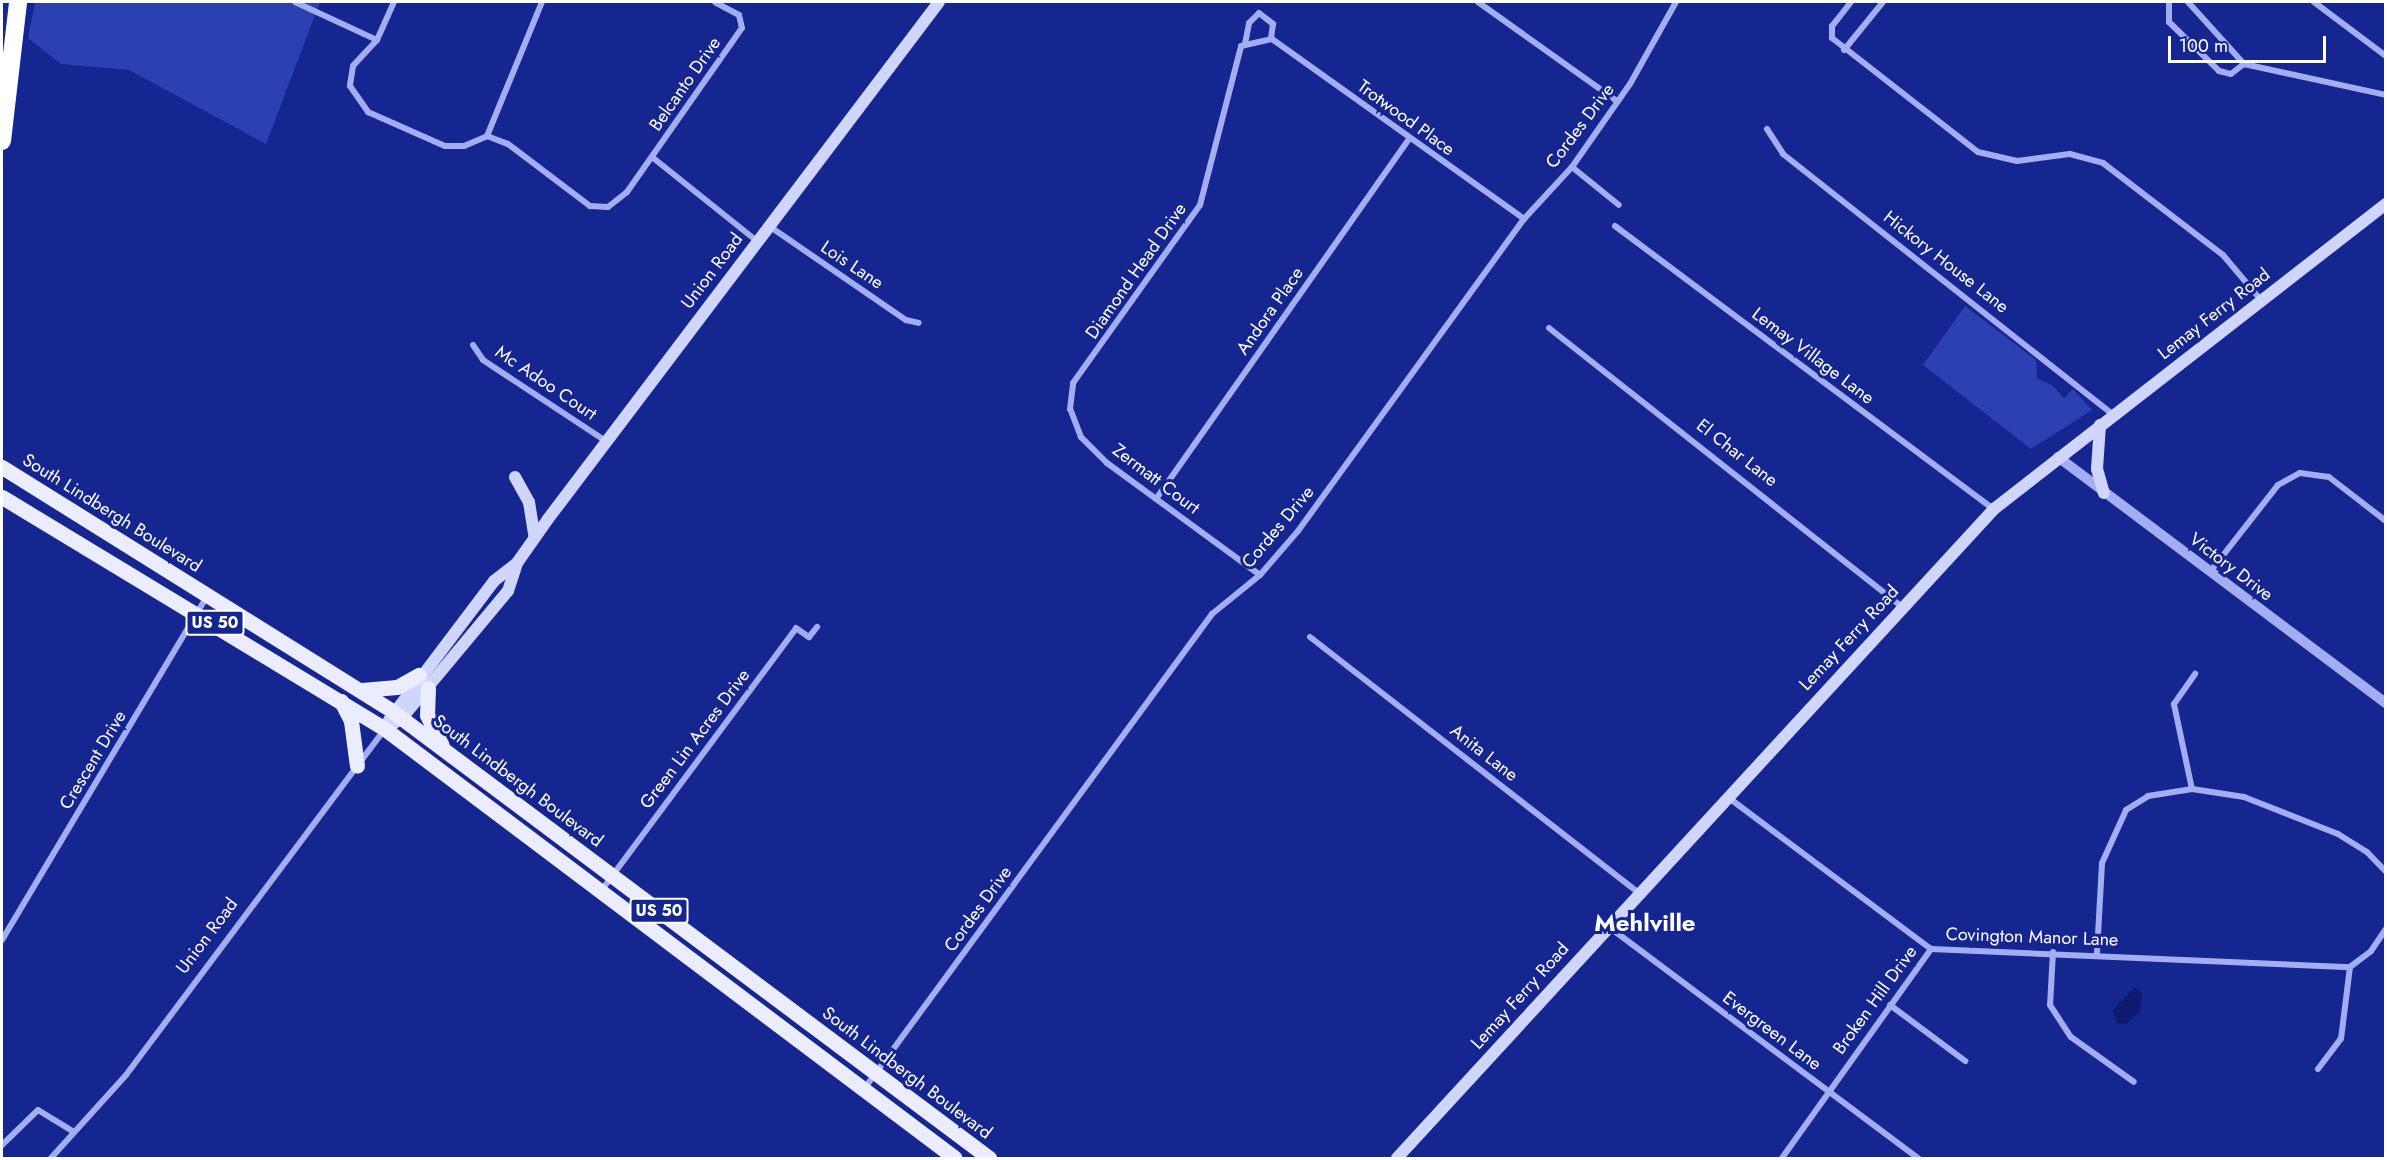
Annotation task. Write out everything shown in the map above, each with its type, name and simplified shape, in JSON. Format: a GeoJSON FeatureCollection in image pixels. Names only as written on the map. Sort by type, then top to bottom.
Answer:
{"type":"FeatureCollection","features":[{"type":"Feature","properties":{"kind":"highway"},"geometry":{"type":"LineString","coordinates":[[2,60],[17,8]]}},
{"type":"Feature","properties":{"kind":"highway"},"geometry":{"type":"LineString","coordinates":[[2,141],[17,8]]}},
{"type":"Feature","properties":{"kind":"main road","name":"Union Road"},"geometry":{"type":"LineString","coordinates":[[385,729],[423,681],[494,581],[518,563],[606,441],[939,2]]}},
{"type":"Feature","properties":{"kind":"main road","name":"Lemay Ferry Road"},"geometry":{"type":"LineString","coordinates":[[1397,1158],[1727,796],[1994,510],[2385,204]]}},
{"type":"Feature","properties":{"kind":"main road"},"geometry":{"type":"LineString","coordinates":[[2100,425],[2097,469],[2104,493]]}},
{"type":"Feature","properties":{"kind":"main road","name":"South Lindbergh Boulevard"},"geometry":{"type":"LineString","coordinates":[[2,467],[361,690],[397,715],[989,1158]]}},
{"type":"Feature","properties":{"kind":"main road"},"geometry":{"type":"LineString","coordinates":[[515,477],[529,502],[535,538]]}},
{"type":"Feature","properties":{"kind":"main road","name":"South Lindbergh Boulevard"},"geometry":{"type":"LineString","coordinates":[[2,497],[198,613],[385,729],[955,1158]]}},
{"type":"Feature","properties":{"kind":"main road"},"geometry":{"type":"LineString","coordinates":[[361,690],[397,687],[423,681],[427,715],[443,748]]}},
{"type":"Feature","properties":{"kind":"main road"},"geometry":{"type":"LineString","coordinates":[[341,700],[354,732],[357,766]]}},
{"type":"Feature","properties":{"kind":"street"},"geometry":{"type":"LineString","coordinates":[[295,2],[377,40]]}},
{"type":"Feature","properties":{"kind":"street"},"geometry":{"type":"LineString","coordinates":[[394,2],[377,40],[354,66],[350,86],[368,112],[445,146],[464,146],[487,136],[542,2]]}},
{"type":"Feature","properties":{"kind":"street","name":"Belcanto Drive"},"geometry":{"type":"LineString","coordinates":[[487,136],[508,144],[590,206],[609,207],[652,157],[742,28],[739,15],[715,2]]}},
{"type":"Feature","properties":{"kind":"street"},"geometry":{"type":"LineString","coordinates":[[1478,2],[1617,101]]}},
{"type":"Feature","properties":{"kind":"street","name":"Cordes Drive"},"geometry":{"type":"LineString","coordinates":[[864,1089],[1212,614],[1260,575],[1524,219],[1572,167],[1617,101],[1676,2]]}},
{"type":"Feature","properties":{"kind":"street"},"geometry":{"type":"LineString","coordinates":[[1851,2],[1831,32],[1844,50],[1978,152],[2017,161],[2070,154],[2103,163],[2223,255],[2261,300]]}},
{"type":"Feature","properties":{"kind":"street"},"geometry":{"type":"LineString","coordinates":[[1844,50],[1883,2]]}},
{"type":"Feature","properties":{"kind":"street"},"geometry":{"type":"LineString","coordinates":[[2169,2],[2169,22],[2219,71],[2231,74],[2244,64]]}},
{"type":"Feature","properties":{"kind":"street"},"geometry":{"type":"LineString","coordinates":[[2188,2],[2244,64],[2385,95]]}},
{"type":"Feature","properties":{"kind":"street"},"geometry":{"type":"LineString","coordinates":[[2314,2],[2385,56]]}},
{"type":"Feature","properties":{"kind":"street"},"geometry":{"type":"LineString","coordinates":[[1259,13],[1274,24],[1271,39],[1257,39],[1245,44],[1249,23],[1259,13]]}},
{"type":"Feature","properties":{"kind":"street","name":"Trotwood Place"},"geometry":{"type":"LineString","coordinates":[[1271,39],[1408,140],[1524,219]]}},
{"type":"Feature","properties":{"kind":"street","name":"Diamond Head Drive"},"geometry":{"type":"LineString","coordinates":[[1073,383],[1196,214],[1245,44]]}},
{"type":"Feature","properties":{"kind":"street","name":"Hickory House Lane"},"geometry":{"type":"LineString","coordinates":[[1767,129],[1783,154],[2113,415]]}},
{"type":"Feature","properties":{"kind":"street","name":"Andora Place"},"geometry":{"type":"LineString","coordinates":[[1156,499],[1408,140]]}},
{"type":"Feature","properties":{"kind":"street"},"geometry":{"type":"LineString","coordinates":[[652,157],[757,241]]}},
{"type":"Feature","properties":{"kind":"street"},"geometry":{"type":"LineString","coordinates":[[1572,167],[1619,205]]}},
{"type":"Feature","properties":{"kind":"street","name":"Lois Lane"},"geometry":{"type":"LineString","coordinates":[[769,226],[906,320],[919,323]]}},
{"type":"Feature","properties":{"kind":"street","name":"Lemay Village Lane"},"geometry":{"type":"LineString","coordinates":[[1615,226],[1994,510]]}},
{"type":"Feature","properties":{"kind":"street","name":"El Char Lane"},"geometry":{"type":"LineString","coordinates":[[1549,328],[1902,607]]}},
{"type":"Feature","properties":{"kind":"street","name":"Mc Adoo Court"},"geometry":{"type":"LineString","coordinates":[[473,345],[483,360],[606,441]]}},
{"type":"Feature","properties":{"kind":"street","name":"Zermatt Court"},"geometry":{"type":"LineString","coordinates":[[1073,383],[1070,409],[1081,437],[1156,499],[1260,575]]}},
{"type":"Feature","properties":{"kind":"street","name":"Victory Drive"},"geometry":{"type":"LineString","coordinates":[[2058,458],[2385,703]]}},
{"type":"Feature","properties":{"kind":"street"},"geometry":{"type":"LineString","coordinates":[[2210,572],[2278,485],[2300,473],[2329,477],[2385,521]]}},
{"type":"Feature","properties":{"kind":"street","name":"Crescent Drive"},"geometry":{"type":"LineString","coordinates":[[2,940],[208,595]]}},
{"type":"Feature","properties":{"kind":"street","name":"Green Lin Acres Drive"},"geometry":{"type":"LineString","coordinates":[[601,891],[796,628],[808,637],[817,627]]}},
{"type":"Feature","properties":{"kind":"street","name":"Anita Lane"},"geometry":{"type":"LineString","coordinates":[[1310,637],[1639,893]]}},
{"type":"Feature","properties":{"kind":"street"},"geometry":{"type":"LineString","coordinates":[[2192,789],[2174,704],[2195,674]]}},
{"type":"Feature","properties":{"kind":"street","name":"Union Road"},"geometry":{"type":"LineString","coordinates":[[51,1158],[129,1070],[385,729]]}},
{"type":"Feature","properties":{"kind":"street"},"geometry":{"type":"LineString","coordinates":[[2097,953],[2102,863],[2115,829],[2126,810],[2148,796],[2192,789],[2244,797],[2290,813],[2367,852],[2385,872]]}},
{"type":"Feature","properties":{"kind":"street","name":"Covington Manor Lane"},"geometry":{"type":"LineString","coordinates":[[1727,796],[1931,949],[2097,953],[2350,967]]}},
{"type":"Feature","properties":{"kind":"street","name":"Evergreen Lane"},"geometry":{"type":"LineString","coordinates":[[1608,926],[1918,1158]]}},
{"type":"Feature","properties":{"kind":"street"},"geometry":{"type":"LineString","coordinates":[[2318,1069],[2341,1039],[2350,967],[2371,951],[2385,928]]}},
{"type":"Feature","properties":{"kind":"street","name":"Broken Hill Drive"},"geometry":{"type":"LineString","coordinates":[[1782,1158],[1827,1091],[1931,949]]}},
{"type":"Feature","properties":{"kind":"street"},"geometry":{"type":"LineString","coordinates":[[2053,952],[2050,1005],[2071,1037],[2134,1082]]}},
{"type":"Feature","properties":{"kind":"street"},"geometry":{"type":"LineString","coordinates":[[1890,1005],[1965,1061]]}},
{"type":"Feature","properties":{"kind":"street"},"geometry":{"type":"LineString","coordinates":[[2,1144],[38,1110],[74,1132]]}},
{"type":"Feature","properties":{"kind":"shaded area"},"geometry":{"type":"Polygon","coordinates":[[[35,2],[320,2],[266,144],[129,70],[61,64],[28,38],[35,2]]]}},
{"type":"Feature","properties":{"kind":"shaded area"},"geometry":{"type":"Polygon","coordinates":[[[1965,306],[2036,360],[2037,379],[2052,385],[2064,398],[2073,389],[2092,410],[2031,449],[1923,365],[1965,306]]]}},
{"type":"Feature","properties":{"kind":"shaded area"},"geometry":{"type":"Polygon","coordinates":[[[2135,987],[2142,993],[2140,1011],[2127,1024],[2117,1023],[2113,1010],[2135,987]]]}},
{"type":"Feature","properties":{"kind":"district","name":"Mehlville"},"geometry":{"type":"Point","coordinates":[1645,923]}}]}
